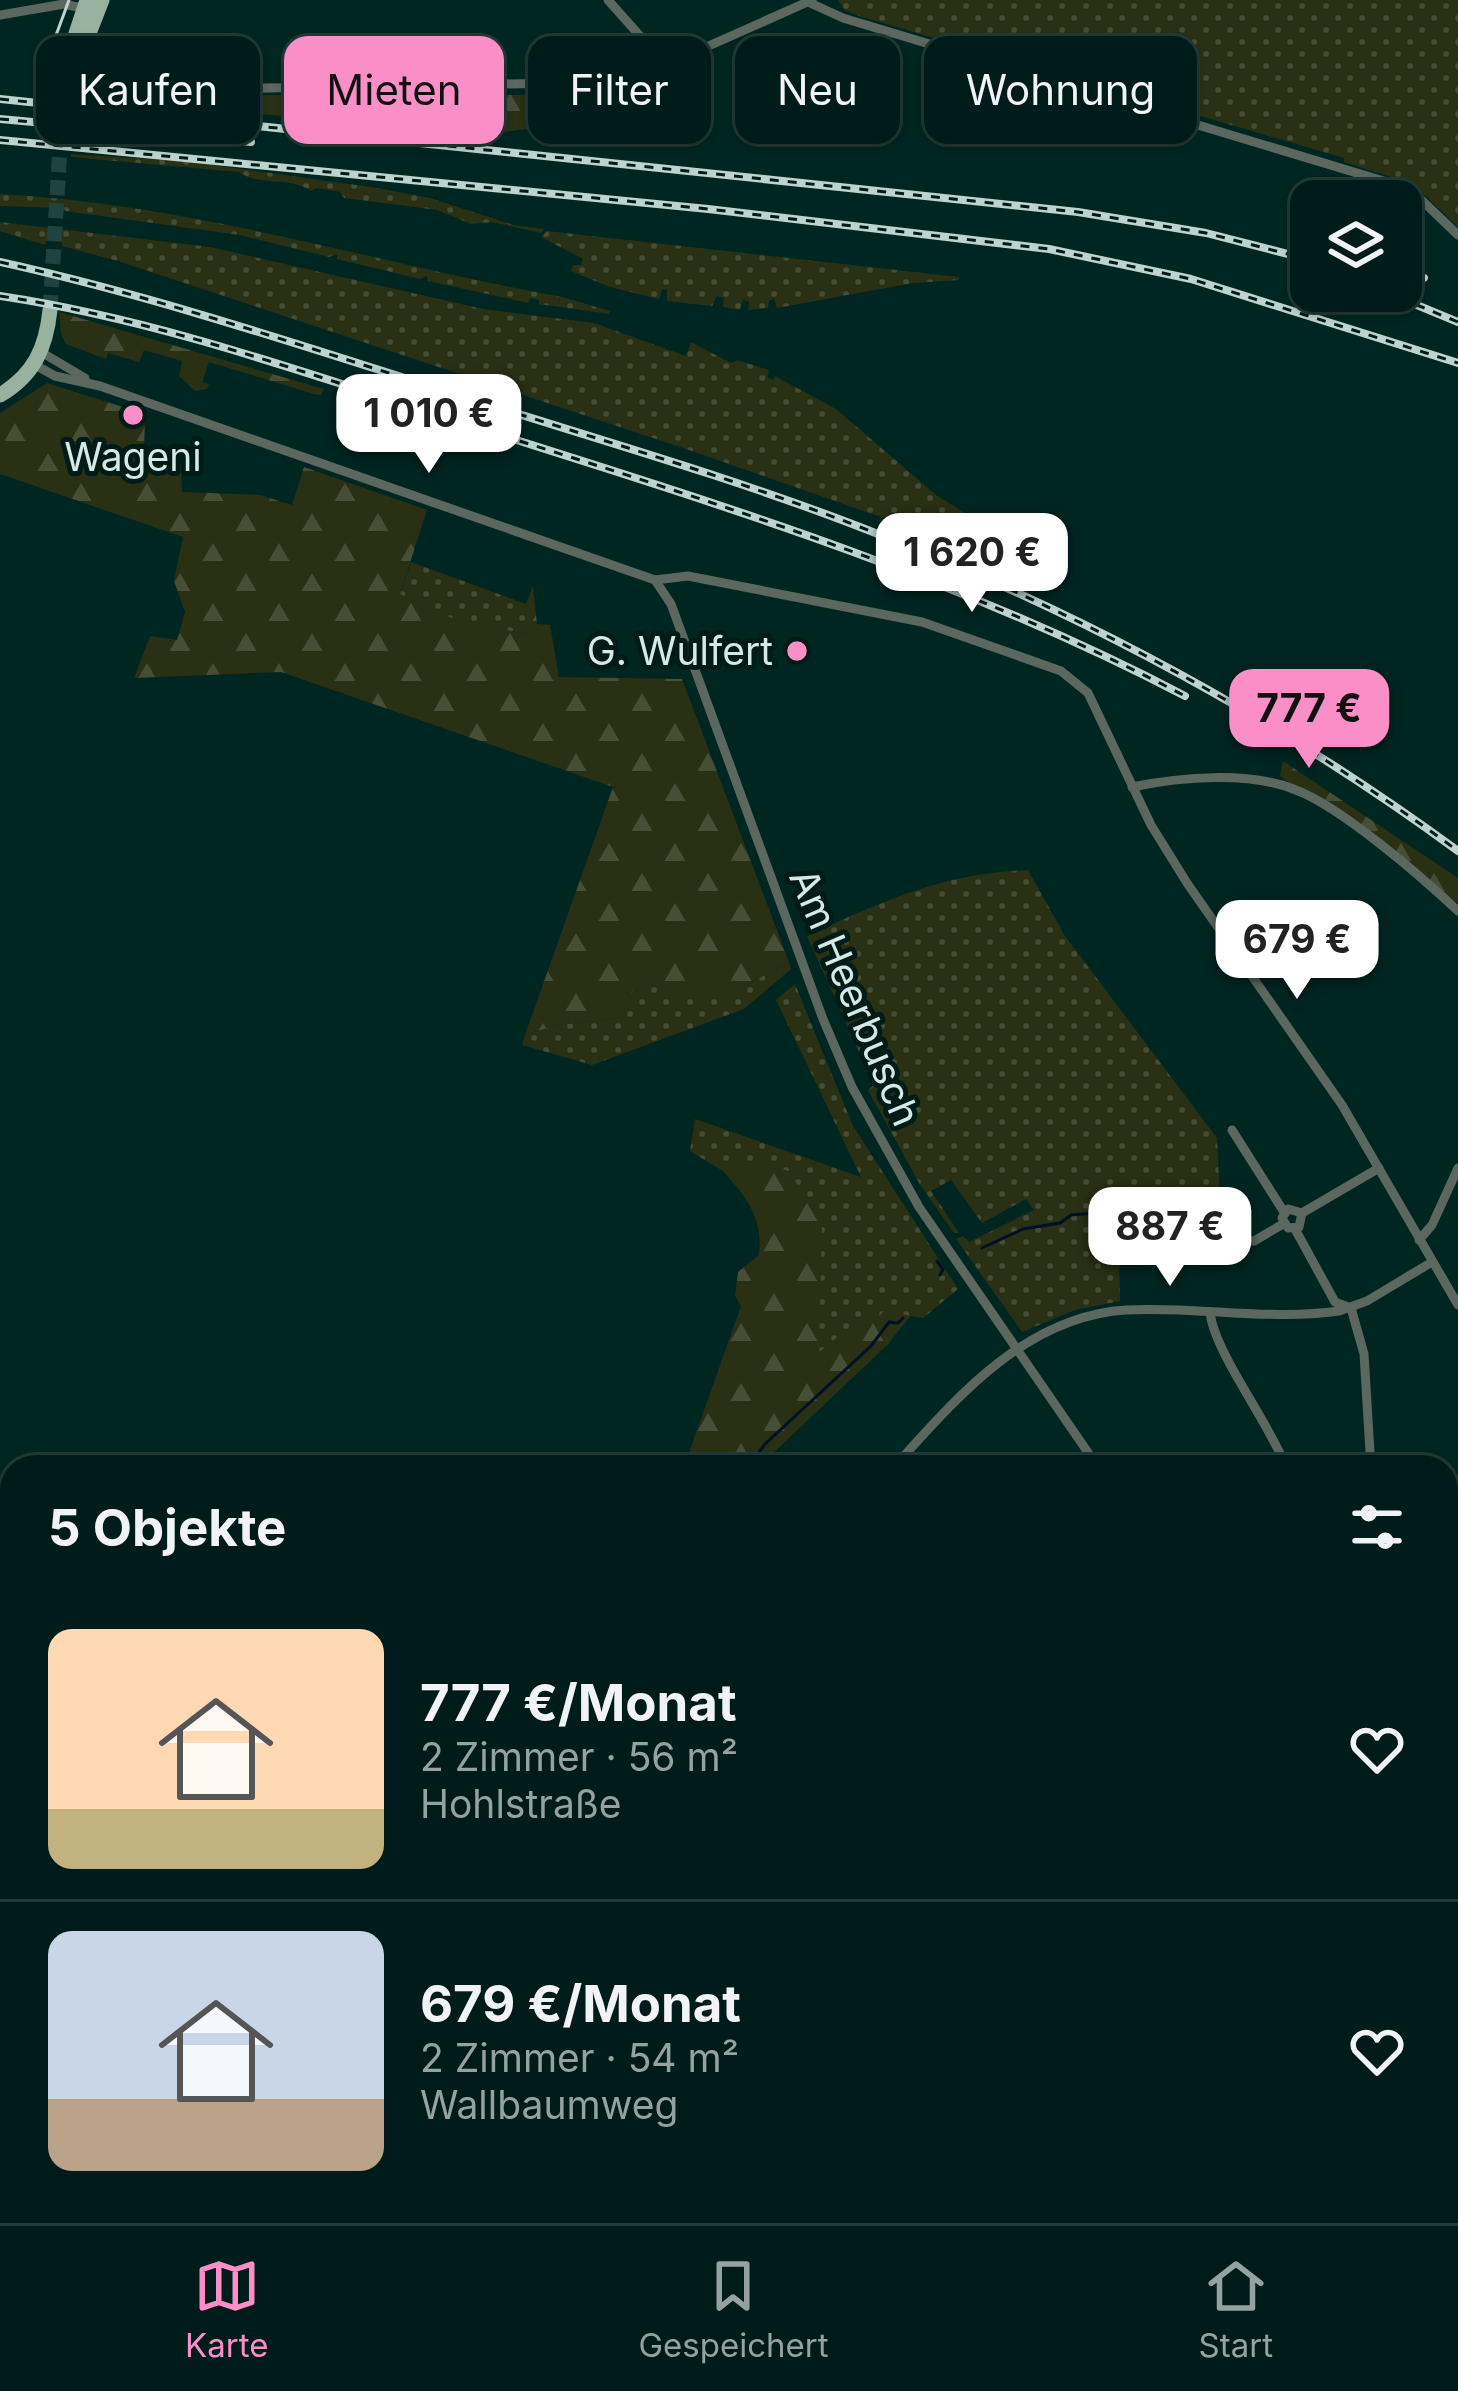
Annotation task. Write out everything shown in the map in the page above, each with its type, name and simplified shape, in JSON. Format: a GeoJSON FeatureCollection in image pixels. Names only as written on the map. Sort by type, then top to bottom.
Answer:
{"type":"FeatureCollection","features":[{"type":"Feature","properties":{"kind":"main road"},"geometry":{"type":"LineString","coordinates":[[0,395],[14,387],[38,358],[50,310]]}},
{"type":"Feature","properties":{"kind":"street"},"geometry":{"type":"LineString","coordinates":[[608,0],[640,36]]}},
{"type":"Feature","properties":{"kind":"street"},"geometry":{"type":"LineString","coordinates":[[711,43],[810,1],[843,18],[1410,189],[1458,235]]}},
{"type":"Feature","properties":{"kind":"street"},"geometry":{"type":"LineString","coordinates":[[0,15],[86,4]]}},
{"type":"Feature","properties":{"kind":"street"},"geometry":{"type":"LineString","coordinates":[[260,89],[528,86]]}},
{"type":"Feature","properties":{"kind":"street"},"geometry":{"type":"LineString","coordinates":[[38,358],[55,376],[100,386],[655,580],[688,576],[922,622],[1061,671],[1088,693],[1132,787],[1187,883],[1326,1080],[1458,1305]]}},
{"type":"Feature","properties":{"kind":"street","name":"Am Heerbusch"},"geometry":{"type":"LineString","coordinates":[[655,580],[671,604],[852,1087],[919,1207],[1090,1455]]}},
{"type":"Feature","properties":{"kind":"street"},"geometry":{"type":"LineString","coordinates":[[1132,787],[1194,778],[1294,789],[1322,803],[1411,869],[1458,911]]}},
{"type":"Feature","properties":{"kind":"street"},"geometry":{"type":"LineString","coordinates":[[1232,1130],[1335,1301],[1351,1308]]}},
{"type":"Feature","properties":{"kind":"street"},"geometry":{"type":"LineString","coordinates":[[1302,1213],[1378,1168]]}},
{"type":"Feature","properties":{"kind":"street"},"geometry":{"type":"LineString","coordinates":[[1419,1240],[1432,1225],[1458,1168]]}},
{"type":"Feature","properties":{"kind":"street"},"geometry":{"type":"LineString","coordinates":[[1238,1241],[1254,1241],[1287,1221],[1293,1208],[1302,1213]]}},
{"type":"Feature","properties":{"kind":"street"},"geometry":{"type":"LineString","coordinates":[[1287,1221],[1302,1223],[1302,1213]]}},
{"type":"Feature","properties":{"kind":"street"},"geometry":{"type":"LineString","coordinates":[[906,1455],[985,1373],[1058,1327],[1102,1313],[1324,1313],[1351,1308],[1432,1262]]}},
{"type":"Feature","properties":{"kind":"street"},"geometry":{"type":"LineString","coordinates":[[1351,1308],[1364,1354],[1369,1455]]}},
{"type":"Feature","properties":{"kind":"street"},"geometry":{"type":"LineString","coordinates":[[1210,1312],[1212,1330],[1281,1455]]}},
{"type":"Feature","properties":{"kind":"green space"},"geometry":{"type":"Polygon","coordinates":[[[838,0],[1458,0],[1458,227],[1422,193],[1422,180],[1400,180],[1344,162],[1344,158],[1197,115],[1197,36],[927,36],[844,10],[838,0]]]}},
{"type":"Feature","properties":{"kind":"green space"},"geometry":{"type":"Polygon","coordinates":[[[260,95],[284,95],[284,116],[260,114],[260,95]]]}},
{"type":"Feature","properties":{"kind":"green space"},"geometry":{"type":"Polygon","coordinates":[[[504,95],[528,95],[528,129],[504,132],[504,95]]]}},
{"type":"Feature","properties":{"kind":"green space"},"geometry":{"type":"Polygon","coordinates":[[[71,154],[192,162],[371,187],[544,229],[541,233],[492,222],[471,224],[437,210],[344,198],[340,192],[311,191],[239,172],[71,154]]]}},
{"type":"Feature","properties":{"kind":"green space"},"geometry":{"type":"Polygon","coordinates":[[[0,194],[213,222],[610,311],[539,304],[530,298],[528,303],[428,281],[427,276],[420,279],[337,259],[337,254],[329,257],[240,235],[64,208],[0,206],[0,194]]]}},
{"type":"Feature","properties":{"kind":"green space"},"geometry":{"type":"Polygon","coordinates":[[[0,222],[210,247],[483,309],[594,323],[686,356],[691,342],[731,363],[737,360],[769,370],[767,377],[773,380],[775,376],[836,409],[936,495],[993,530],[998,525],[1056,571],[1030,567],[1028,557],[997,545],[987,561],[932,535],[689,450],[62,246],[62,242],[46,241],[45,245],[0,231],[0,222]]]}},
{"type":"Feature","properties":{"kind":"green space"},"geometry":{"type":"Polygon","coordinates":[[[547,231],[959,280],[913,283],[777,308],[774,298],[768,308],[748,310],[749,302],[743,300],[740,310],[723,307],[724,298],[717,296],[712,306],[667,301],[667,290],[662,289],[659,299],[610,287],[571,271],[583,259],[541,237],[547,231]]]}},
{"type":"Feature","properties":{"kind":"green space"},"geometry":{"type":"Polygon","coordinates":[[[59,312],[324,389],[321,395],[314,394],[209,362],[202,382],[209,384],[207,389],[195,391],[179,376],[182,361],[144,350],[139,362],[108,353],[106,359],[66,344],[59,312]]]}},
{"type":"Feature","properties":{"kind":"green space"},"geometry":{"type":"Polygon","coordinates":[[[47,383],[126,408],[121,421],[137,427],[145,416],[144,456],[181,463],[182,492],[260,495],[292,505],[304,467],[427,510],[400,594],[447,616],[525,634],[526,604],[533,586],[537,624],[550,625],[559,677],[682,679],[789,962],[731,993],[675,993],[653,976],[626,996],[624,1017],[556,1025],[525,1035],[613,787],[281,672],[134,678],[150,636],[177,640],[185,612],[174,581],[183,537],[0,474],[0,413],[47,383]]]}},
{"type":"Feature","properties":{"kind":"green space"},"geometry":{"type":"Polygon","coordinates":[[[411,562],[526,604],[526,634],[447,617],[400,594],[411,562]]]}},
{"type":"Feature","properties":{"kind":"green space"},"geometry":{"type":"Polygon","coordinates":[[[1283,761],[1458,878],[1458,903],[1280,776],[1283,761]]]}},
{"type":"Feature","properties":{"kind":"green space"},"geometry":{"type":"Polygon","coordinates":[[[1028,870],[1065,936],[1217,1138],[1222,1243],[1119,1242],[1120,1301],[1075,1310],[1022,1332],[956,1239],[963,1236],[969,1242],[1034,1210],[1026,1199],[982,1223],[951,1180],[931,1191],[959,1233],[954,1233],[919,1183],[868,1090],[874,1085],[807,936],[940,883],[1028,870]]]}},
{"type":"Feature","properties":{"kind":"green space"},"geometry":{"type":"Polygon","coordinates":[[[789,962],[791,969],[744,1009],[592,1065],[522,1045],[525,1035],[556,1025],[624,1017],[625,996],[653,976],[731,993],[789,962]]]}},
{"type":"Feature","properties":{"kind":"green space"},"geometry":{"type":"Polygon","coordinates":[[[795,984],[853,1126],[958,1289],[923,1318],[910,1316],[888,1344],[771,1455],[758,1455],[761,1236],[747,1193],[690,1151],[695,1119],[861,1177],[776,1000],[795,984]]]}},
{"type":"Feature","properties":{"kind":"green space"},"geometry":{"type":"Polygon","coordinates":[[[758,1162],[789,1171],[822,1225],[819,1352],[856,1322],[873,1323],[886,1309],[910,1316],[888,1344],[771,1455],[688,1455],[741,1306],[735,1296],[738,1272],[759,1255],[752,1209],[723,1171],[758,1162]]]}},
{"type":"Feature","properties":{"kind":"waterway"},"geometry":{"type":"LineString","coordinates":[[982,1248],[1023,1229],[1060,1223],[1071,1215],[1118,1211],[1125,1219],[1196,1202]]}},
{"type":"Feature","properties":{"kind":"waterway"},"geometry":{"type":"LineString","coordinates":[[937,1261],[943,1269],[940,1275]]}},
{"type":"Feature","properties":{"kind":"waterway"},"geometry":{"type":"LineString","coordinates":[[757,1455],[871,1346],[889,1322],[903,1318]]}},
{"type":"Feature","properties":{"kind":"tunnel"},"geometry":{"type":"LineString","coordinates":[[50,310],[60,144]]}},
{"type":"Feature","properties":{"kind":"tram line"},"geometry":{"type":"LineString","coordinates":[[56,36],[69,0]]}},
{"type":"Feature","properties":{"kind":"railway"},"geometry":{"type":"LineString","coordinates":[[0,99],[1078,212],[1206,233],[1290,255]]}},
{"type":"Feature","properties":{"kind":"railway"},"geometry":{"type":"LineString","coordinates":[[0,119],[36,122]]}},
{"type":"Feature","properties":{"kind":"railway"},"geometry":{"type":"LineString","coordinates":[[0,140],[708,209],[1049,249],[1191,279],[1458,363]]}},
{"type":"Feature","properties":{"kind":"railway"},"geometry":{"type":"LineString","coordinates":[[0,262],[182,309],[671,462],[813,509],[939,559],[1170,669],[1317,755],[1458,851]]}},
{"type":"Feature","properties":{"kind":"railway"},"geometry":{"type":"LineString","coordinates":[[0,296],[120,320],[238,352],[745,514],[1012,614],[1185,696]]}},
{"type":"Feature","properties":{"kind":"railway"},"geometry":{"type":"LineString","coordinates":[[1422,307],[1458,322]]}},
{"type":"Feature","properties":{"kind":"place","name":"Wageni"},"geometry":{"type":"Point","coordinates":[133,415]}},
{"type":"Feature","properties":{"kind":"place","name":"G. Wulfert"},"geometry":{"type":"Point","coordinates":[797,651]}}]}
